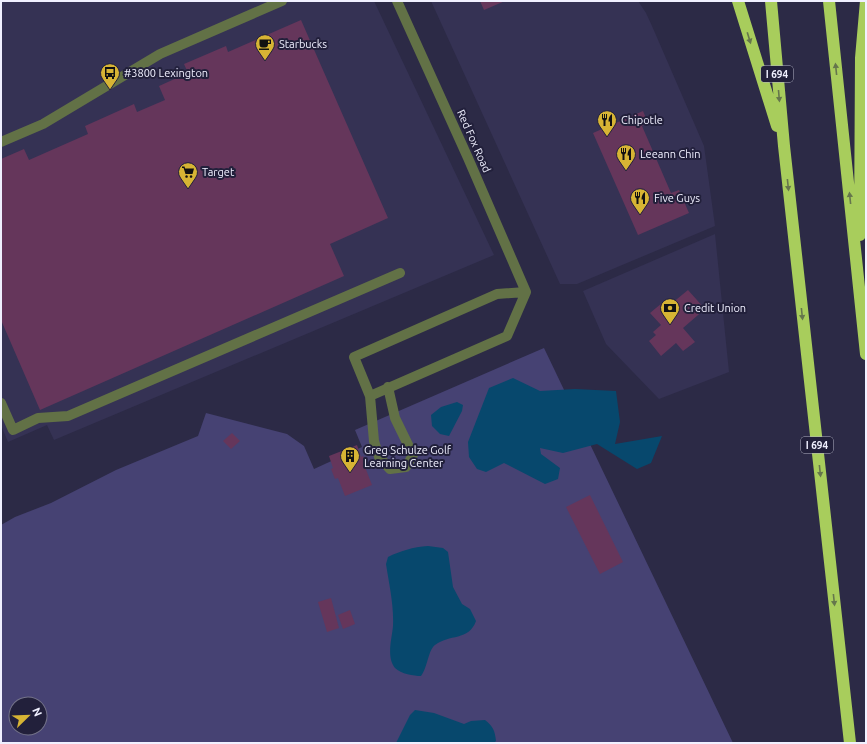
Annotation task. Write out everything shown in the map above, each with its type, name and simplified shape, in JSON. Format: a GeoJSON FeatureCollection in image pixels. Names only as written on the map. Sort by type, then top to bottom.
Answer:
{"type":"FeatureCollection","features":[{"type":"Feature","properties":{"kind":"highway"},"geometry":{"type":"LineString","coordinates":[[738,1],[784,146]]}},
{"type":"Feature","properties":{"kind":"highway","name":"I 694"},"geometry":{"type":"LineString","coordinates":[[771,1],[784,146],[850,743]]}},
{"type":"Feature","properties":{"kind":"highway"},"geometry":{"type":"LineString","coordinates":[[829,1],[866,354]]}},
{"type":"Feature","properties":{"kind":"highway"},"geometry":{"type":"LineString","coordinates":[[860,292],[861,58],[866,1]]}},
{"type":"Feature","properties":{"kind":"street"},"geometry":{"type":"LineString","coordinates":[[1,142],[43,124],[160,54],[282,1]]}},
{"type":"Feature","properties":{"kind":"street","name":"Red Fox Road"},"geometry":{"type":"LineString","coordinates":[[397,1],[468,158],[526,292]]}},
{"type":"Feature","properties":{"kind":"street"},"geometry":{"type":"LineString","coordinates":[[1,403],[13,430],[38,418],[68,416],[400,273]]}},
{"type":"Feature","properties":{"kind":"street"},"geometry":{"type":"LineString","coordinates":[[370,396],[388,388],[507,336],[526,292],[497,294],[354,357],[370,396],[374,441],[379,457],[390,469],[406,467],[413,455],[395,418],[388,388]]}},
{"type":"Feature","properties":{"kind":"shaded area"},"geometry":{"type":"Polygon","coordinates":[[[1,1],[374,1],[494,255],[54,440],[47,425],[8,442],[1,425],[1,1]]]}},
{"type":"Feature","properties":{"kind":"shaded area"},"geometry":{"type":"Polygon","coordinates":[[[431,1],[638,1],[652,26],[704,146],[715,226],[577,284],[560,284],[431,1]]]}},
{"type":"Feature","properties":{"kind":"shaded area"},"geometry":{"type":"Polygon","coordinates":[[[715,234],[729,372],[659,399],[606,344],[583,291],[715,234]]]}},
{"type":"Feature","properties":{"kind":"shaded area"},"geometry":{"type":"Polygon","coordinates":[[[544,348],[733,743],[1,743],[1,525],[15,517],[51,503],[116,470],[198,436],[206,413],[287,434],[304,446],[314,469],[362,447],[355,430],[544,348]]]}},
{"type":"Feature","properties":{"kind":"water"},"geometry":{"type":"Polygon","coordinates":[[[513,378],[540,391],[575,389],[616,391],[620,422],[615,444],[662,436],[651,463],[637,469],[597,444],[563,453],[540,448],[541,454],[560,468],[558,479],[545,484],[504,463],[486,472],[477,469],[469,457],[468,442],[489,388],[513,378]]]}},
{"type":"Feature","properties":{"kind":"water"},"geometry":{"type":"Polygon","coordinates":[[[457,402],[463,405],[462,411],[449,436],[440,434],[432,426],[431,415],[441,407],[457,402]]]}},
{"type":"Feature","properties":{"kind":"water"},"geometry":{"type":"Polygon","coordinates":[[[428,546],[443,548],[448,552],[453,587],[462,604],[470,609],[476,621],[469,632],[446,639],[435,645],[421,676],[418,676],[401,672],[392,664],[390,647],[393,626],[393,610],[386,564],[388,557],[402,551],[428,546]]]}},
{"type":"Feature","properties":{"kind":"water"},"geometry":{"type":"Polygon","coordinates":[[[415,710],[434,713],[464,724],[471,721],[485,720],[493,729],[496,741],[494,743],[396,743],[410,715],[415,710]]]}},
{"type":"Feature","properties":{"kind":"building"},"geometry":{"type":"Polygon","coordinates":[[[480,1],[505,1],[484,10],[480,1]]]}},
{"type":"Feature","properties":{"kind":"building","name":"Target"},"geometry":{"type":"Polygon","coordinates":[[[301,20],[388,218],[330,244],[344,276],[40,410],[1,320],[1,159],[24,149],[29,160],[88,134],[85,126],[134,104],[137,112],[165,100],[159,86],[188,73],[184,64],[226,46],[228,52],[301,20]]]}},
{"type":"Feature","properties":{"kind":"building"},"geometry":{"type":"Polygon","coordinates":[[[643,111],[648,123],[642,126],[671,193],[679,190],[689,213],[638,235],[593,133],[643,111]]]}},
{"type":"Feature","properties":{"kind":"building"},"geometry":{"type":"Polygon","coordinates":[[[688,290],[705,309],[683,328],[695,342],[683,351],[676,343],[661,356],[649,341],[656,335],[653,332],[661,325],[650,313],[662,303],[666,308],[688,290]]]}},
{"type":"Feature","properties":{"kind":"building"},"geometry":{"type":"Polygon","coordinates":[[[232,433],[240,441],[231,449],[223,441],[232,433]]]}},
{"type":"Feature","properties":{"kind":"building","name":"Greg Schulze Golf Learning Center"},"geometry":{"type":"Polygon","coordinates":[[[357,445],[361,457],[363,456],[367,466],[365,467],[372,485],[345,496],[338,478],[335,479],[331,469],[333,468],[329,456],[357,445]]]}},
{"type":"Feature","properties":{"kind":"building"},"geometry":{"type":"Polygon","coordinates":[[[590,495],[623,562],[600,574],[566,507],[590,495]]]}},
{"type":"Feature","properties":{"kind":"building"},"geometry":{"type":"Polygon","coordinates":[[[331,598],[339,628],[327,632],[318,602],[331,598]]]}},
{"type":"Feature","properties":{"kind":"building"},"geometry":{"type":"Polygon","coordinates":[[[350,610],[355,624],[343,629],[338,615],[350,610]]]}},
{"type":"Feature","properties":{"kind":"place","name":"Starbucks"},"geometry":{"type":"Point","coordinates":[265,61]}},
{"type":"Feature","properties":{"kind":"place","name":"#3800 Lexington"},"geometry":{"type":"Point","coordinates":[110,90]}},
{"type":"Feature","properties":{"kind":"place","name":"Chipotle"},"geometry":{"type":"Point","coordinates":[607,137]}},
{"type":"Feature","properties":{"kind":"place","name":"Leeann Chin"},"geometry":{"type":"Point","coordinates":[626,171]}},
{"type":"Feature","properties":{"kind":"place","name":"Target"},"geometry":{"type":"Point","coordinates":[188,189]}},
{"type":"Feature","properties":{"kind":"place","name":"Five Guys"},"geometry":{"type":"Point","coordinates":[640,215]}},
{"type":"Feature","properties":{"kind":"place","name":"Credit Union"},"geometry":{"type":"Point","coordinates":[670,325]}},
{"type":"Feature","properties":{"kind":"place","name":"Greg Schulze Golf Learning Center"},"geometry":{"type":"Point","coordinates":[350,473]}}]}
